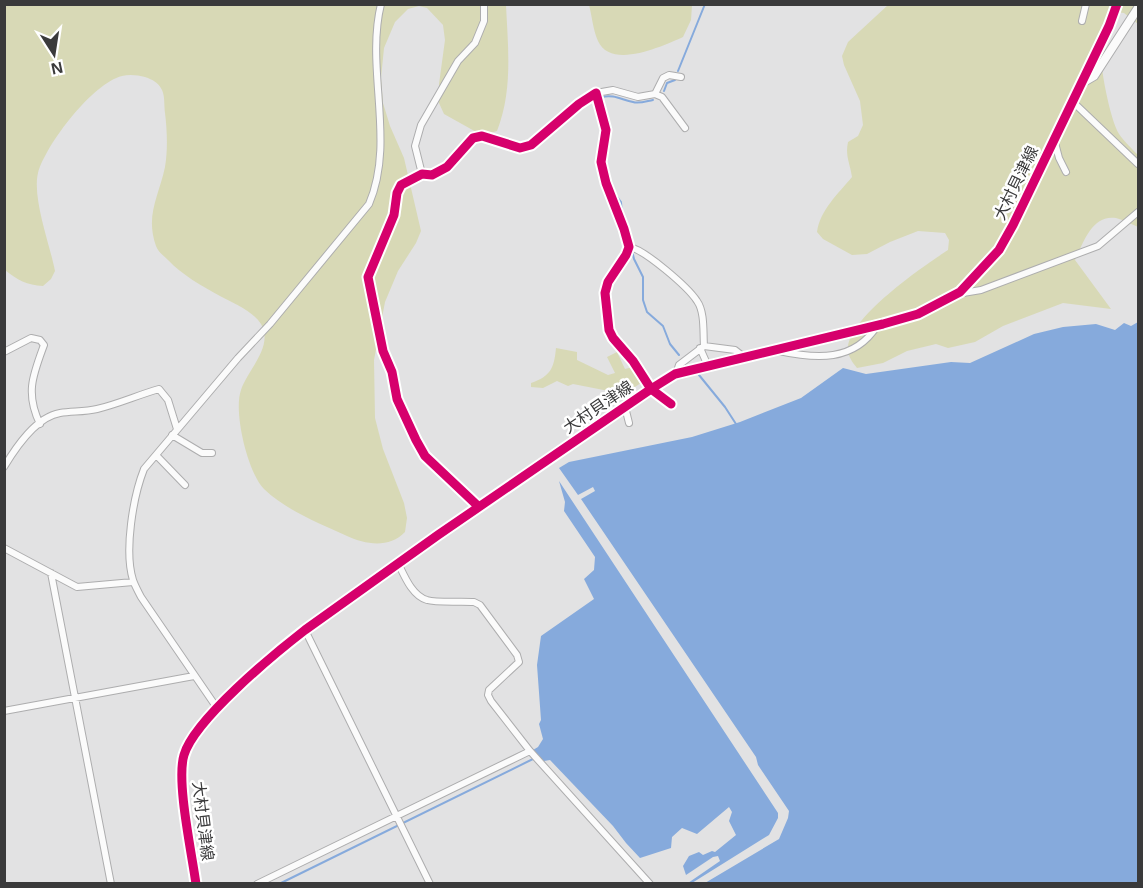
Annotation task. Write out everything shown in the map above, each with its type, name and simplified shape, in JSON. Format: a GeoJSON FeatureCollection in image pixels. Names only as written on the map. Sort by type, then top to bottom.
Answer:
{"type":"FeatureCollection","features":[{"type":"Feature","properties":{"kind":"main road","name":"大村貝津線"},"geometry":{"type":"LineString","coordinates":[[196,884],[183,783],[184,755],[197,731],[217,708],[305,630],[398,563],[675,374],[877,326],[918,314],[960,292],[999,250],[1073,102],[1117,4]]}},
{"type":"Feature","properties":{"kind":"street"},"geometry":{"type":"LineString","coordinates":[[217,708],[133,582],[129,560],[137,485],[144,469],[172,435],[270,324],[369,204],[377,185],[381,158],[376,28],[381,4]]}},
{"type":"Feature","properties":{"kind":"street"},"geometry":{"type":"LineString","coordinates":[[422,174],[415,146],[421,125],[458,61],[475,43],[484,21],[484,4]]}},
{"type":"Feature","properties":{"kind":"street"},"geometry":{"type":"LineString","coordinates":[[1082,21],[1086,4]]}},
{"type":"Feature","properties":{"kind":"street"},"geometry":{"type":"LineString","coordinates":[[1082,83],[1094,76],[1138,8]]}},
{"type":"Feature","properties":{"kind":"street"},"geometry":{"type":"LineString","coordinates":[[655,94],[663,78],[669,75],[681,77]]}},
{"type":"Feature","properties":{"kind":"street"},"geometry":{"type":"LineString","coordinates":[[479,507],[425,456],[397,399],[392,372],[383,351],[368,277],[393,215],[397,193],[401,185],[422,174],[432,175],[447,167],[473,138],[482,136],[520,148],[531,145],[579,104],[596,93],[613,90],[638,97],[655,94],[662,97],[686,128]]}},
{"type":"Feature","properties":{"kind":"street"},"geometry":{"type":"LineString","coordinates":[[596,93],[606,130],[601,162],[606,183],[624,229],[632,247],[660,265],[698,302],[702,314],[702,347],[708,366]]}},
{"type":"Feature","properties":{"kind":"street"},"geometry":{"type":"LineString","coordinates":[[1073,102],[1138,164]]}},
{"type":"Feature","properties":{"kind":"street"},"geometry":{"type":"LineString","coordinates":[[1054,137],[1059,158],[1066,172]]}},
{"type":"Feature","properties":{"kind":"street"},"geometry":{"type":"LineString","coordinates":[[954,295],[981,290],[1098,246],[1138,212]]}},
{"type":"Feature","properties":{"kind":"street"},"geometry":{"type":"LineString","coordinates":[[632,247],[608,282],[605,293],[606,315],[613,338],[633,361],[651,389],[671,404]]}},
{"type":"Feature","properties":{"kind":"street"},"geometry":{"type":"LineString","coordinates":[[775,350],[822,357],[839,354],[858,347],[870,338],[877,326]]}},
{"type":"Feature","properties":{"kind":"street"},"geometry":{"type":"LineString","coordinates":[[4,352],[31,338],[40,340],[44,345],[32,378],[31,396],[34,412],[40,424]]}},
{"type":"Feature","properties":{"kind":"street"},"geometry":{"type":"LineString","coordinates":[[675,374],[679,365],[702,347],[735,350],[744,357]]}},
{"type":"Feature","properties":{"kind":"street"},"geometry":{"type":"LineString","coordinates":[[4,467],[15,448],[29,433],[59,413],[82,412],[99,408],[159,389],[168,400],[177,429]]}},
{"type":"Feature","properties":{"kind":"street"},"geometry":{"type":"LineString","coordinates":[[625,407],[629,423]]}},
{"type":"Feature","properties":{"kind":"street"},"geometry":{"type":"LineString","coordinates":[[172,435],[202,453],[212,453]]}},
{"type":"Feature","properties":{"kind":"street"},"geometry":{"type":"LineString","coordinates":[[156,455],[185,485]]}},
{"type":"Feature","properties":{"kind":"street"},"geometry":{"type":"LineString","coordinates":[[4,548],[77,587],[133,582]]}},
{"type":"Feature","properties":{"kind":"street"},"geometry":{"type":"LineString","coordinates":[[398,563],[418,595],[427,600],[474,602],[480,605],[517,655],[519,662],[489,690],[488,695],[530,752],[650,884]]}},
{"type":"Feature","properties":{"kind":"street"},"geometry":{"type":"LineString","coordinates":[[51,573],[111,884]]}},
{"type":"Feature","properties":{"kind":"street"},"geometry":{"type":"LineString","coordinates":[[305,630],[430,884]]}},
{"type":"Feature","properties":{"kind":"street"},"geometry":{"type":"LineString","coordinates":[[4,711],[194,676]]}},
{"type":"Feature","properties":{"kind":"street"},"geometry":{"type":"LineString","coordinates":[[257,884],[398,818],[530,752]]}},
{"type":"Feature","properties":{"kind":"green space"},"geometry":{"type":"Polygon","coordinates":[[[4,5],[506,5],[507,84],[497,131],[478,133],[444,114],[439,103],[439,84],[445,40],[443,25],[427,8],[419,6],[408,9],[395,22],[384,48],[381,78],[383,103],[404,158],[421,231],[398,271],[385,302],[374,360],[375,418],[383,449],[404,503],[407,518],[405,532],[399,537],[385,543],[370,543],[354,539],[293,510],[273,497],[258,481],[244,442],[239,400],[244,382],[262,349],[264,333],[261,324],[253,315],[186,275],[157,248],[153,235],[152,215],[165,167],[167,140],[164,95],[155,82],[145,77],[131,75],[110,81],[85,102],[60,131],[43,161],[37,183],[39,208],[55,271],[51,279],[43,286],[22,281],[5,270],[4,5]]]}},
{"type":"Feature","properties":{"kind":"green space"},"geometry":{"type":"Polygon","coordinates":[[[589,5],[692,5],[691,20],[683,37],[674,41],[638,53],[614,54],[605,50],[598,41],[589,5]]]}},
{"type":"Feature","properties":{"kind":"green space"},"geometry":{"type":"Polygon","coordinates":[[[888,5],[1138,5],[1138,24],[1124,13],[1116,12],[1103,23],[1100,55],[1115,126],[1121,137],[1138,155],[1138,227],[1116,218],[1101,220],[1085,238],[1075,260],[1111,309],[1063,303],[1003,326],[975,342],[948,348],[936,344],[907,351],[883,363],[857,368],[853,363],[848,347],[861,321],[889,293],[948,250],[949,240],[945,233],[918,231],[867,254],[852,255],[823,239],[817,232],[826,209],[852,177],[847,156],[848,142],[858,136],[863,125],[860,101],[842,56],[848,42],[888,5]]]}},
{"type":"Feature","properties":{"kind":"green space"},"geometry":{"type":"Polygon","coordinates":[[[556,348],[577,352],[577,360],[608,375],[615,373],[607,357],[617,352],[625,369],[633,367],[641,383],[624,394],[573,384],[568,386],[557,381],[543,388],[531,387],[531,383],[543,377],[550,370],[556,348]]]}},
{"type":"Feature","properties":{"kind":"water"},"geometry":{"type":"Polygon","coordinates":[[[1138,322],[1138,883],[705,883],[779,839],[789,811],[758,765],[756,757],[581,499],[595,491],[593,487],[578,495],[559,468],[569,462],[692,437],[740,422],[801,398],[843,368],[866,374],[951,362],[970,363],[1034,334],[1063,327],[1096,324],[1115,330],[1124,323],[1131,326],[1138,322]]]}},
{"type":"Feature","properties":{"kind":"water"},"geometry":{"type":"Polygon","coordinates":[[[559,481],[778,813],[778,818],[769,835],[692,883],[688,883],[720,861],[718,856],[713,857],[686,875],[683,866],[689,856],[699,852],[703,855],[715,852],[736,835],[729,821],[732,812],[729,807],[697,834],[682,828],[672,837],[671,848],[640,858],[550,760],[544,761],[533,750],[543,739],[539,724],[541,720],[537,665],[541,636],[594,599],[584,579],[594,570],[595,557],[564,511],[565,502],[559,481]]]}},
{"type":"Feature","properties":{"kind":"waterway"},"geometry":{"type":"LineString","coordinates":[[678,71],[705,4]]}},
{"type":"Feature","properties":{"kind":"waterway"},"geometry":{"type":"LineString","coordinates":[[664,91],[667,83],[675,80]]}},
{"type":"Feature","properties":{"kind":"waterway"},"geometry":{"type":"LineString","coordinates":[[622,216],[621,202],[612,190],[605,158],[610,129],[602,97],[614,97],[635,103],[653,100]]}},
{"type":"Feature","properties":{"kind":"waterway"},"geometry":{"type":"LineString","coordinates":[[627,230],[634,259],[643,277],[643,300],[647,312],[663,326],[670,344],[679,355]]}},
{"type":"Feature","properties":{"kind":"waterway"},"geometry":{"type":"LineString","coordinates":[[699,375],[736,424]]}},
{"type":"Feature","properties":{"kind":"waterway"},"geometry":{"type":"LineString","coordinates":[[279,884],[535,758]]}},
{"type":"Feature","properties":{"kind":"cycle path"},"geometry":{"type":"LineString","coordinates":[[196,884],[183,799],[184,755],[203,724],[237,688],[305,630],[438,535],[675,374],[918,314],[960,292],[999,250],[1013,225],[1109,26],[1117,4]]}},
{"type":"Feature","properties":{"kind":"cycle path"},"geometry":{"type":"LineString","coordinates":[[479,507],[425,456],[416,440],[397,399],[392,372],[383,351],[368,277],[394,215],[397,193],[401,185],[422,174],[432,175],[447,167],[473,138],[482,136],[520,148],[531,145],[579,104],[596,93],[606,130],[601,162],[606,183],[629,247],[608,282],[605,293],[609,330],[651,389],[671,404]]}}]}
